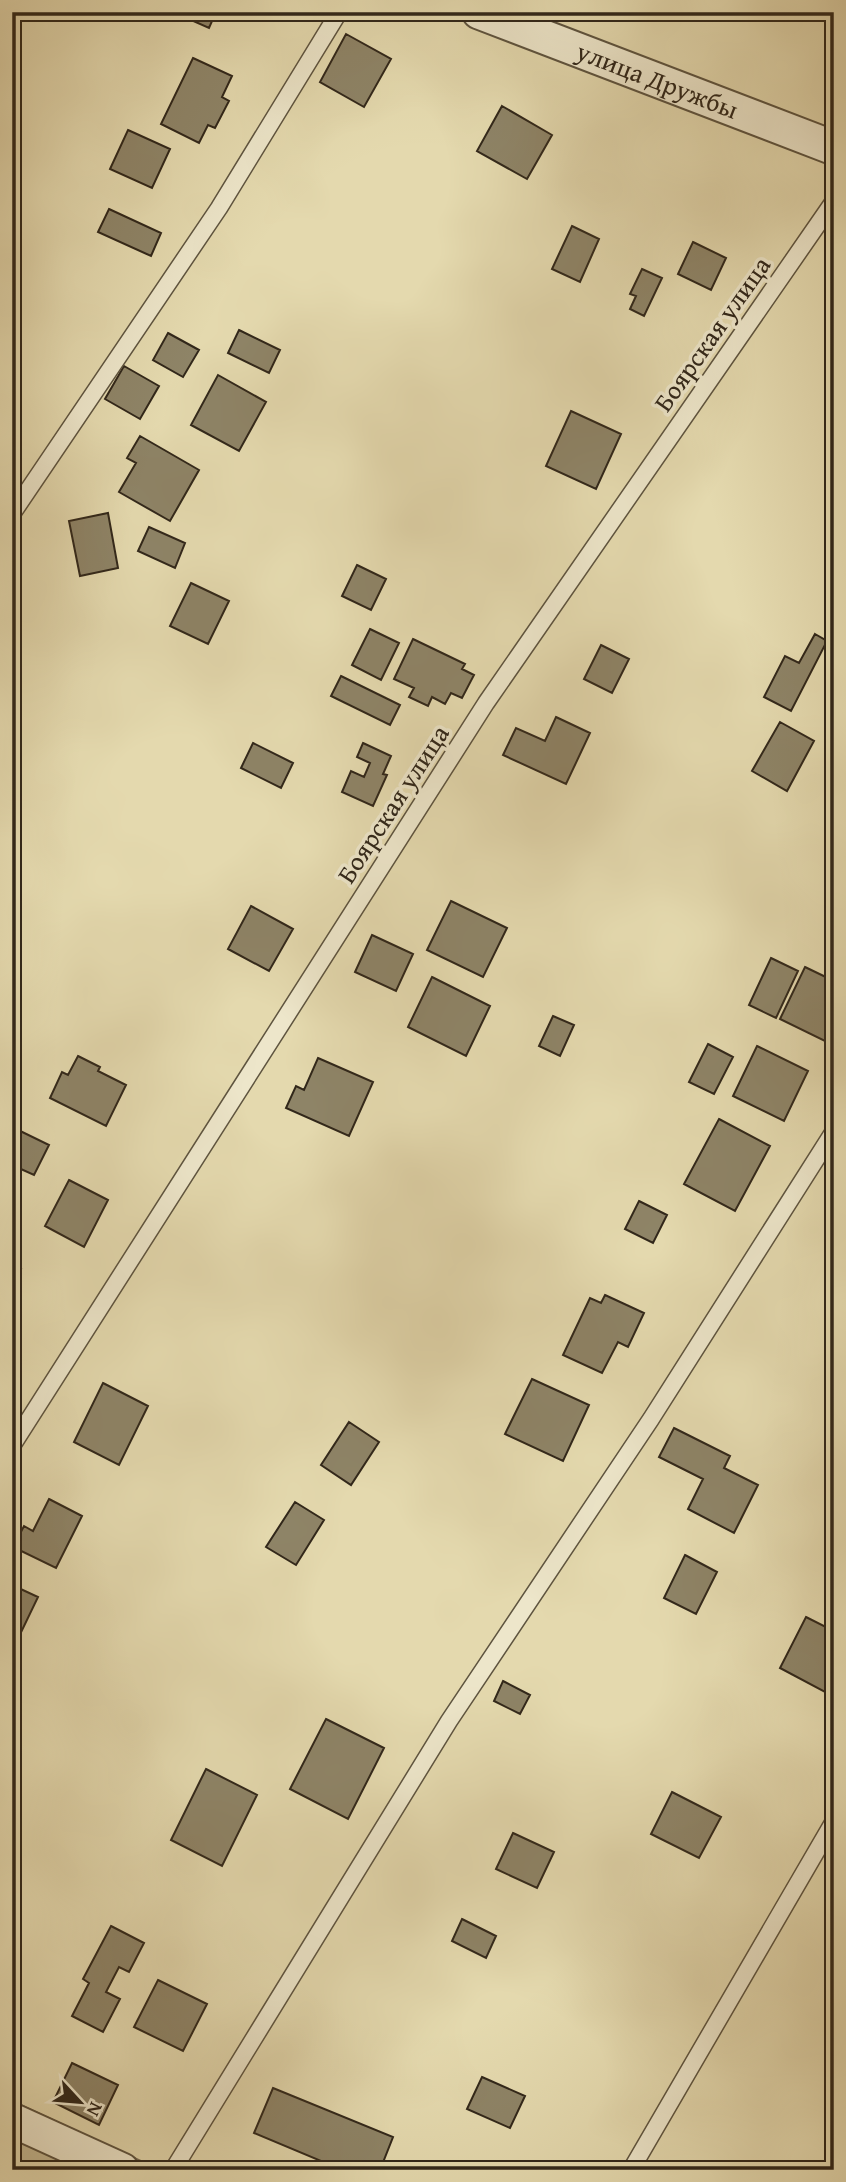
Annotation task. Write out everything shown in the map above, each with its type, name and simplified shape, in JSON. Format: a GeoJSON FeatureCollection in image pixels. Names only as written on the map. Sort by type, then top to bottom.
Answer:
{"type":"FeatureCollection","features":[{"type":"Feature","properties":{"kind":"street","name":"улица Дружбы"},"geometry":{"type":"LineString","coordinates":[[479,12],[834,148]]}},
{"type":"Feature","properties":{"kind":"street"},"geometry":{"type":"LineString","coordinates":[[12,2120],[122,2170]]}},
{"type":"Feature","properties":{"kind":"lane"},"geometry":{"type":"LineString","coordinates":[[12,514],[219,208],[339,12]]}},
{"type":"Feature","properties":{"kind":"lane","name":"Боярская улица"},"geometry":{"type":"LineString","coordinates":[[12,1446],[486,703],[834,201]]}},
{"type":"Feature","properties":{"kind":"lane"},"geometry":{"type":"LineString","coordinates":[[173,2170],[449,1721],[651,1419],[834,1131]]}},
{"type":"Feature","properties":{"kind":"lane"},"geometry":{"type":"LineString","coordinates":[[631,2170],[834,1821]]}},
{"type":"Feature","properties":{"kind":"shaded area"},"geometry":{"type":"Polygon","coordinates":[[[12,2101],[160,2170],[12,2170],[12,2101]]]}},
{"type":"Feature","properties":{"kind":"building"},"geometry":{"type":"Polygon","coordinates":[[[173,12],[216,12],[209,28],[173,12]]]}},
{"type":"Feature","properties":{"kind":"building"},"geometry":{"type":"Polygon","coordinates":[[[346,34],[391,59],[364,107],[320,82],[346,34]]]}},
{"type":"Feature","properties":{"kind":"building"},"geometry":{"type":"Polygon","coordinates":[[[193,58],[232,76],[222,97],[229,101],[215,128],[208,125],[199,143],[161,124],[193,58]]]}},
{"type":"Feature","properties":{"kind":"building"},"geometry":{"type":"Polygon","coordinates":[[[502,106],[552,135],[527,179],[477,151],[502,106]]]}},
{"type":"Feature","properties":{"kind":"building"},"geometry":{"type":"Polygon","coordinates":[[[128,130],[170,149],[152,188],[110,169],[128,130]]]}},
{"type":"Feature","properties":{"kind":"building"},"geometry":{"type":"Polygon","coordinates":[[[109,209],[161,233],[151,256],[98,232],[109,209]]]}},
{"type":"Feature","properties":{"kind":"building"},"geometry":{"type":"Polygon","coordinates":[[[572,226],[599,239],[580,282],[552,269],[572,226]]]}},
{"type":"Feature","properties":{"kind":"building"},"geometry":{"type":"Polygon","coordinates":[[[693,242],[726,258],[711,290],[678,274],[693,242]]]}},
{"type":"Feature","properties":{"kind":"building"},"geometry":{"type":"Polygon","coordinates":[[[642,269],[662,278],[644,316],[630,309],[636,296],[630,294],[642,269]]]}},
{"type":"Feature","properties":{"kind":"building"},"geometry":{"type":"Polygon","coordinates":[[[834,275],[834,295],[826,291],[834,275]]]}},
{"type":"Feature","properties":{"kind":"building"},"geometry":{"type":"Polygon","coordinates":[[[239,330],[280,350],[269,373],[228,353],[239,330]]]}},
{"type":"Feature","properties":{"kind":"building"},"geometry":{"type":"Polygon","coordinates":[[[168,333],[199,350],[183,377],[153,360],[168,333]]]}},
{"type":"Feature","properties":{"kind":"building"},"geometry":{"type":"Polygon","coordinates":[[[124,366],[159,386],[140,419],[105,399],[124,366]]]}},
{"type":"Feature","properties":{"kind":"building"},"geometry":{"type":"Polygon","coordinates":[[[218,375],[266,402],[239,451],[191,425],[218,375]]]}},
{"type":"Feature","properties":{"kind":"building"},"geometry":{"type":"Polygon","coordinates":[[[571,411],[621,434],[596,489],[546,466],[571,411]]]}},
{"type":"Feature","properties":{"kind":"building"},"geometry":{"type":"Polygon","coordinates":[[[140,436],[199,470],[170,521],[119,492],[136,463],[127,458],[140,436]]]}},
{"type":"Feature","properties":{"kind":"building"},"geometry":{"type":"Polygon","coordinates":[[[108,513],[118,568],[80,576],[69,521],[108,513]]]}},
{"type":"Feature","properties":{"kind":"building"},"geometry":{"type":"Polygon","coordinates":[[[149,527],[185,543],[175,568],[138,551],[149,527]]]}},
{"type":"Feature","properties":{"kind":"building"},"geometry":{"type":"Polygon","coordinates":[[[357,565],[386,579],[371,610],[342,596],[357,565]]]}},
{"type":"Feature","properties":{"kind":"building"},"geometry":{"type":"Polygon","coordinates":[[[191,583],[229,601],[208,644],[170,626],[191,583]]]}},
{"type":"Feature","properties":{"kind":"building"},"geometry":{"type":"Polygon","coordinates":[[[370,629],[399,643],[381,680],[352,665],[370,629]]]}},
{"type":"Feature","properties":{"kind":"building"},"geometry":{"type":"Polygon","coordinates":[[[815,634],[827,641],[791,711],[764,697],[785,656],[799,663],[815,634]]]}},
{"type":"Feature","properties":{"kind":"building"},"geometry":{"type":"Polygon","coordinates":[[[413,639],[465,664],[462,669],[474,675],[462,698],[451,693],[445,704],[432,697],[428,706],[409,697],[414,688],[394,679],[413,639]]]}},
{"type":"Feature","properties":{"kind":"building"},"geometry":{"type":"Polygon","coordinates":[[[601,645],[629,659],[612,693],[584,679],[601,645]]]}},
{"type":"Feature","properties":{"kind":"building"},"geometry":{"type":"Polygon","coordinates":[[[341,676],[400,705],[390,725],[331,696],[341,676]]]}},
{"type":"Feature","properties":{"kind":"building"},"geometry":{"type":"Polygon","coordinates":[[[556,717],[590,733],[566,784],[503,755],[516,728],[545,741],[556,717]]]}},
{"type":"Feature","properties":{"kind":"building"},"geometry":{"type":"Polygon","coordinates":[[[780,722],[814,741],[787,791],[752,771],[780,722]]]}},
{"type":"Feature","properties":{"kind":"building"},"geometry":{"type":"Polygon","coordinates":[[[253,743],[293,763],[281,788],[241,768],[253,743]]]}},
{"type":"Feature","properties":{"kind":"building"},"geometry":{"type":"Polygon","coordinates":[[[363,743],[391,756],[383,774],[387,775],[373,806],[342,792],[351,771],[364,777],[370,763],[357,757],[363,743]]]}},
{"type":"Feature","properties":{"kind":"building"},"geometry":{"type":"Polygon","coordinates":[[[451,901],[507,928],[483,977],[427,950],[451,901]]]}},
{"type":"Feature","properties":{"kind":"building"},"geometry":{"type":"Polygon","coordinates":[[[251,906],[293,929],[269,971],[228,949],[251,906]]]}},
{"type":"Feature","properties":{"kind":"building"},"geometry":{"type":"Polygon","coordinates":[[[372,935],[413,954],[396,991],[355,972],[372,935]]]}},
{"type":"Feature","properties":{"kind":"building"},"geometry":{"type":"Polygon","coordinates":[[[771,958],[798,971],[776,1018],[749,1005],[771,958]]]}},
{"type":"Feature","properties":{"kind":"building"},"geometry":{"type":"Polygon","coordinates":[[[805,967],[834,981],[834,1034],[829,1043],[780,1019],[805,967]]]}},
{"type":"Feature","properties":{"kind":"building"},"geometry":{"type":"Polygon","coordinates":[[[432,977],[490,1006],[466,1056],[408,1027],[432,977]]]}},
{"type":"Feature","properties":{"kind":"building"},"geometry":{"type":"Polygon","coordinates":[[[553,1016],[574,1025],[560,1056],[539,1046],[553,1016]]]}},
{"type":"Feature","properties":{"kind":"building"},"geometry":{"type":"Polygon","coordinates":[[[708,1044],[733,1057],[714,1094],[689,1082],[708,1044]]]}},
{"type":"Feature","properties":{"kind":"building"},"geometry":{"type":"Polygon","coordinates":[[[757,1046],[808,1071],[784,1121],[733,1096],[757,1046]]]}},
{"type":"Feature","properties":{"kind":"building"},"geometry":{"type":"Polygon","coordinates":[[[78,1056],[100,1067],[98,1071],[126,1085],[106,1126],[50,1098],[62,1072],[68,1075],[78,1056]]]}},
{"type":"Feature","properties":{"kind":"building"},"geometry":{"type":"Polygon","coordinates":[[[318,1058],[373,1082],[349,1136],[286,1108],[296,1086],[304,1090],[318,1058]]]}},
{"type":"Feature","properties":{"kind":"building"},"geometry":{"type":"Polygon","coordinates":[[[719,1119],[770,1146],[735,1211],[684,1184],[719,1119]]]}},
{"type":"Feature","properties":{"kind":"building"},"geometry":{"type":"Polygon","coordinates":[[[12,1127],[49,1145],[34,1175],[12,1165],[12,1127]]]}},
{"type":"Feature","properties":{"kind":"building"},"geometry":{"type":"Polygon","coordinates":[[[69,1180],[108,1200],[84,1247],[45,1226],[69,1180]]]}},
{"type":"Feature","properties":{"kind":"building"},"geometry":{"type":"Polygon","coordinates":[[[639,1201],[667,1215],[653,1243],[625,1229],[639,1201]]]}},
{"type":"Feature","properties":{"kind":"building"},"geometry":{"type":"Polygon","coordinates":[[[12,1265],[21,1269],[12,1289],[12,1265]]]}},
{"type":"Feature","properties":{"kind":"building"},"geometry":{"type":"Polygon","coordinates":[[[605,1295],[644,1313],[628,1347],[618,1342],[602,1373],[563,1355],[590,1298],[601,1303],[605,1295]]]}},
{"type":"Feature","properties":{"kind":"building"},"geometry":{"type":"Polygon","coordinates":[[[532,1379],[589,1405],[563,1461],[505,1434],[532,1379]]]}},
{"type":"Feature","properties":{"kind":"building"},"geometry":{"type":"Polygon","coordinates":[[[103,1383],[148,1406],[119,1465],[74,1442],[103,1383]]]}},
{"type":"Feature","properties":{"kind":"building"},"geometry":{"type":"Polygon","coordinates":[[[349,1422],[379,1442],[351,1485],[321,1465],[349,1422]]]}},
{"type":"Feature","properties":{"kind":"building"},"geometry":{"type":"Polygon","coordinates":[[[674,1428],[730,1456],[724,1468],[758,1485],[734,1533],[688,1509],[703,1479],[659,1457],[674,1428]]]}},
{"type":"Feature","properties":{"kind":"building"},"geometry":{"type":"Polygon","coordinates":[[[49,1499],[82,1516],[56,1568],[13,1547],[24,1526],[33,1531],[49,1499]]]}},
{"type":"Feature","properties":{"kind":"building"},"geometry":{"type":"Polygon","coordinates":[[[295,1502],[324,1520],[296,1565],[266,1547],[295,1502]]]}},
{"type":"Feature","properties":{"kind":"building"},"geometry":{"type":"Polygon","coordinates":[[[685,1555],[717,1572],[696,1614],[664,1598],[685,1555]]]}},
{"type":"Feature","properties":{"kind":"building"},"geometry":{"type":"Polygon","coordinates":[[[12,1585],[38,1597],[14,1647],[12,1646],[12,1585]]]}},
{"type":"Feature","properties":{"kind":"building"},"geometry":{"type":"Polygon","coordinates":[[[806,1617],[834,1631],[834,1676],[825,1692],[780,1668],[806,1617]]]}},
{"type":"Feature","properties":{"kind":"building"},"geometry":{"type":"Polygon","coordinates":[[[503,1681],[530,1695],[520,1714],[494,1701],[503,1681]]]}},
{"type":"Feature","properties":{"kind":"building"},"geometry":{"type":"Polygon","coordinates":[[[326,1719],[384,1748],[348,1819],[290,1789],[326,1719]]]}},
{"type":"Feature","properties":{"kind":"building"},"geometry":{"type":"Polygon","coordinates":[[[206,1769],[257,1795],[222,1866],[171,1840],[206,1769]]]}},
{"type":"Feature","properties":{"kind":"building"},"geometry":{"type":"Polygon","coordinates":[[[672,1792],[721,1817],[699,1858],[651,1834],[672,1792]]]}},
{"type":"Feature","properties":{"kind":"building"},"geometry":{"type":"Polygon","coordinates":[[[513,1833],[554,1852],[537,1888],[496,1869],[513,1833]]]}},
{"type":"Feature","properties":{"kind":"building"},"geometry":{"type":"Polygon","coordinates":[[[462,1919],[496,1936],[486,1958],[452,1941],[462,1919]]]}},
{"type":"Feature","properties":{"kind":"building"},"geometry":{"type":"Polygon","coordinates":[[[111,1926],[144,1943],[129,1972],[119,1967],[106,1992],[120,1999],[103,2032],[72,2016],[89,1983],[83,1979],[111,1926]]]}},
{"type":"Feature","properties":{"kind":"building"},"geometry":{"type":"Polygon","coordinates":[[[158,1980],[207,2004],[183,2051],[134,2027],[158,1980]]]}},
{"type":"Feature","properties":{"kind":"building"},"geometry":{"type":"Polygon","coordinates":[[[72,2063],[118,2085],[99,2125],[53,2102],[72,2063]]]}},
{"type":"Feature","properties":{"kind":"building"},"geometry":{"type":"Polygon","coordinates":[[[482,2077],[525,2096],[510,2128],[467,2109],[482,2077]]]}},
{"type":"Feature","properties":{"kind":"building"},"geometry":{"type":"Polygon","coordinates":[[[273,2088],[393,2137],[380,2170],[324,2170],[326,2163],[254,2133],[273,2088]]]}}]}
